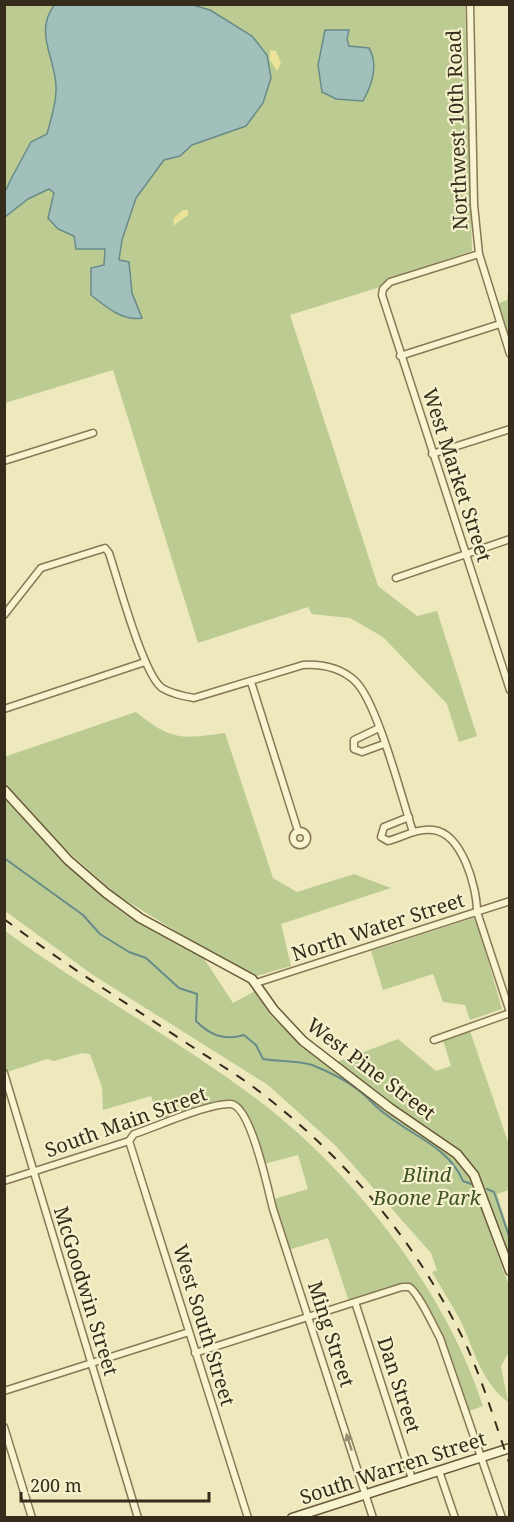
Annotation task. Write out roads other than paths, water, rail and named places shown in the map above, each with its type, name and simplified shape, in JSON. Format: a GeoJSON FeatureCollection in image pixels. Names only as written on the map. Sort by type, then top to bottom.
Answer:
{"type":"FeatureCollection","features":[{"type":"Feature","properties":{"kind":"street","name":"Northwest 10th Road"},"geometry":{"type":"LineString","coordinates":[[470,4],[474,205],[479,254],[510,354]]}},
{"type":"Feature","properties":{"kind":"street","name":"West Market Street"},"geometry":{"type":"LineString","coordinates":[[479,254],[390,282],[383,289],[383,305],[510,690]]}},
{"type":"Feature","properties":{"kind":"street"},"geometry":{"type":"LineString","coordinates":[[400,356],[500,324]]}},
{"type":"Feature","properties":{"kind":"street"},"geometry":{"type":"LineString","coordinates":[[432,454],[510,429]]}},
{"type":"Feature","properties":{"kind":"street"},"geometry":{"type":"LineString","coordinates":[[4,461],[93,433]]}},
{"type":"Feature","properties":{"kind":"street"},"geometry":{"type":"LineString","coordinates":[[396,578],[510,539]]}},
{"type":"Feature","properties":{"kind":"street"},"geometry":{"type":"LineString","coordinates":[[4,615],[41,568],[47,564],[101,548],[109,553],[145,662],[161,687],[182,696],[206,696],[303,665],[315,664],[342,672],[364,692],[379,728],[413,832]]}},
{"type":"Feature","properties":{"kind":"street"},"geometry":{"type":"LineString","coordinates":[[4,709],[145,662]]}},
{"type":"Feature","properties":{"kind":"street"},"geometry":{"type":"LineString","coordinates":[[251,682],[298,831]]}},
{"type":"Feature","properties":{"kind":"street"},"geometry":{"type":"LineString","coordinates":[[379,728],[357,736],[354,740],[354,749],[362,752],[384,744]]}},
{"type":"Feature","properties":{"kind":"street","name":"West Pine Street"},"geometry":{"type":"LineString","coordinates":[[4,790],[68,860],[106,893],[140,918],[236,969],[256,983],[274,1010],[303,1041],[390,1108],[447,1145],[466,1162],[481,1192],[510,1271]]}},
{"type":"Feature","properties":{"kind":"street"},"geometry":{"type":"LineString","coordinates":[[408,818],[384,827],[381,837],[388,841],[413,832],[432,830],[443,832],[456,843],[463,856],[477,912],[510,1013],[434,1040]]}},
{"type":"Feature","properties":{"kind":"street","name":"North Water Street"},"geometry":{"type":"LineString","coordinates":[[256,983],[510,902]]}},
{"type":"Feature","properties":{"kind":"street","name":"McGoodwin Street"},"geometry":{"type":"LineString","coordinates":[[4,1073],[138,1518]]}},
{"type":"Feature","properties":{"kind":"street","name":"South Main Street"},"geometry":{"type":"LineString","coordinates":[[4,1181],[129,1141],[134,1134],[217,1106],[233,1104],[243,1112],[260,1159]]}},
{"type":"Feature","properties":{"kind":"street","name":"West South Street"},"geometry":{"type":"LineString","coordinates":[[129,1141],[248,1518]]}},
{"type":"Feature","properties":{"kind":"street","name":"Ming Street"},"geometry":{"type":"LineString","coordinates":[[260,1159],[273,1209],[373,1518]]}},
{"type":"Feature","properties":{"kind":"street"},"geometry":{"type":"LineString","coordinates":[[195,1353],[402,1287],[409,1287],[418,1296],[428,1319],[440,1338],[483,1457],[502,1518]]}},
{"type":"Feature","properties":{"kind":"street","name":"Dan Street"},"geometry":{"type":"LineString","coordinates":[[355,1302],[412,1479]]}},
{"type":"Feature","properties":{"kind":"street"},"geometry":{"type":"LineString","coordinates":[[4,1390],[189,1332]]}},
{"type":"Feature","properties":{"kind":"street"},"geometry":{"type":"LineString","coordinates":[[4,1427],[32,1518]]}},
{"type":"Feature","properties":{"kind":"street","name":"South Warren Street"},"geometry":{"type":"LineString","coordinates":[[292,1518],[507,1449]]}},
{"type":"Feature","properties":{"kind":"street"},"geometry":{"type":"LineString","coordinates":[[439,1471],[454,1518]]}},
{"type":"Feature","properties":{"kind":"water"},"geometry":{"type":"Polygon","coordinates":[[[55,4],[193,5],[210,10],[252,36],[267,55],[271,78],[263,103],[246,126],[192,145],[180,156],[164,160],[136,198],[122,240],[119,260],[129,262],[132,293],[142,318],[128,318],[121,315],[91,295],[91,268],[104,265],[105,249],[76,249],[74,236],[58,229],[48,218],[54,193],[49,189],[28,199],[5,217],[5,192],[31,142],[47,134],[53,110],[56,93],[55,77],[47,46],[46,25],[55,4]]]}},
{"type":"Feature","properties":{"kind":"water"},"geometry":{"type":"Polygon","coordinates":[[[325,30],[349,30],[347,39],[349,46],[369,48],[374,68],[363,101],[336,99],[322,92],[318,65],[325,30]]]}},
{"type":"Feature","properties":{"kind":"waterway"},"geometry":{"type":"LineString","coordinates":[[4,858],[83,915],[100,934],[129,952],[146,958],[179,988],[197,994],[196,1021],[206,1030],[223,1037],[244,1035],[256,1045],[263,1059],[306,1063],[352,1085],[384,1113],[440,1151],[457,1170],[463,1181],[471,1184]]}},
{"type":"Feature","properties":{"kind":"waterway"},"geometry":{"type":"LineString","coordinates":[[487,1189],[494,1192],[510,1239]]}},
{"type":"Feature","properties":{"kind":"railway"},"geometry":{"type":"LineString","coordinates":[[4,919],[72,968],[251,1085],[290,1116],[346,1169],[395,1227],[437,1291],[456,1325],[486,1394],[510,1465]]}},
{"type":"Feature","properties":{"kind":"park label","name":"Blind Boone Park"},"geometry":{"type":"Point","coordinates":[427,1186]}}]}
